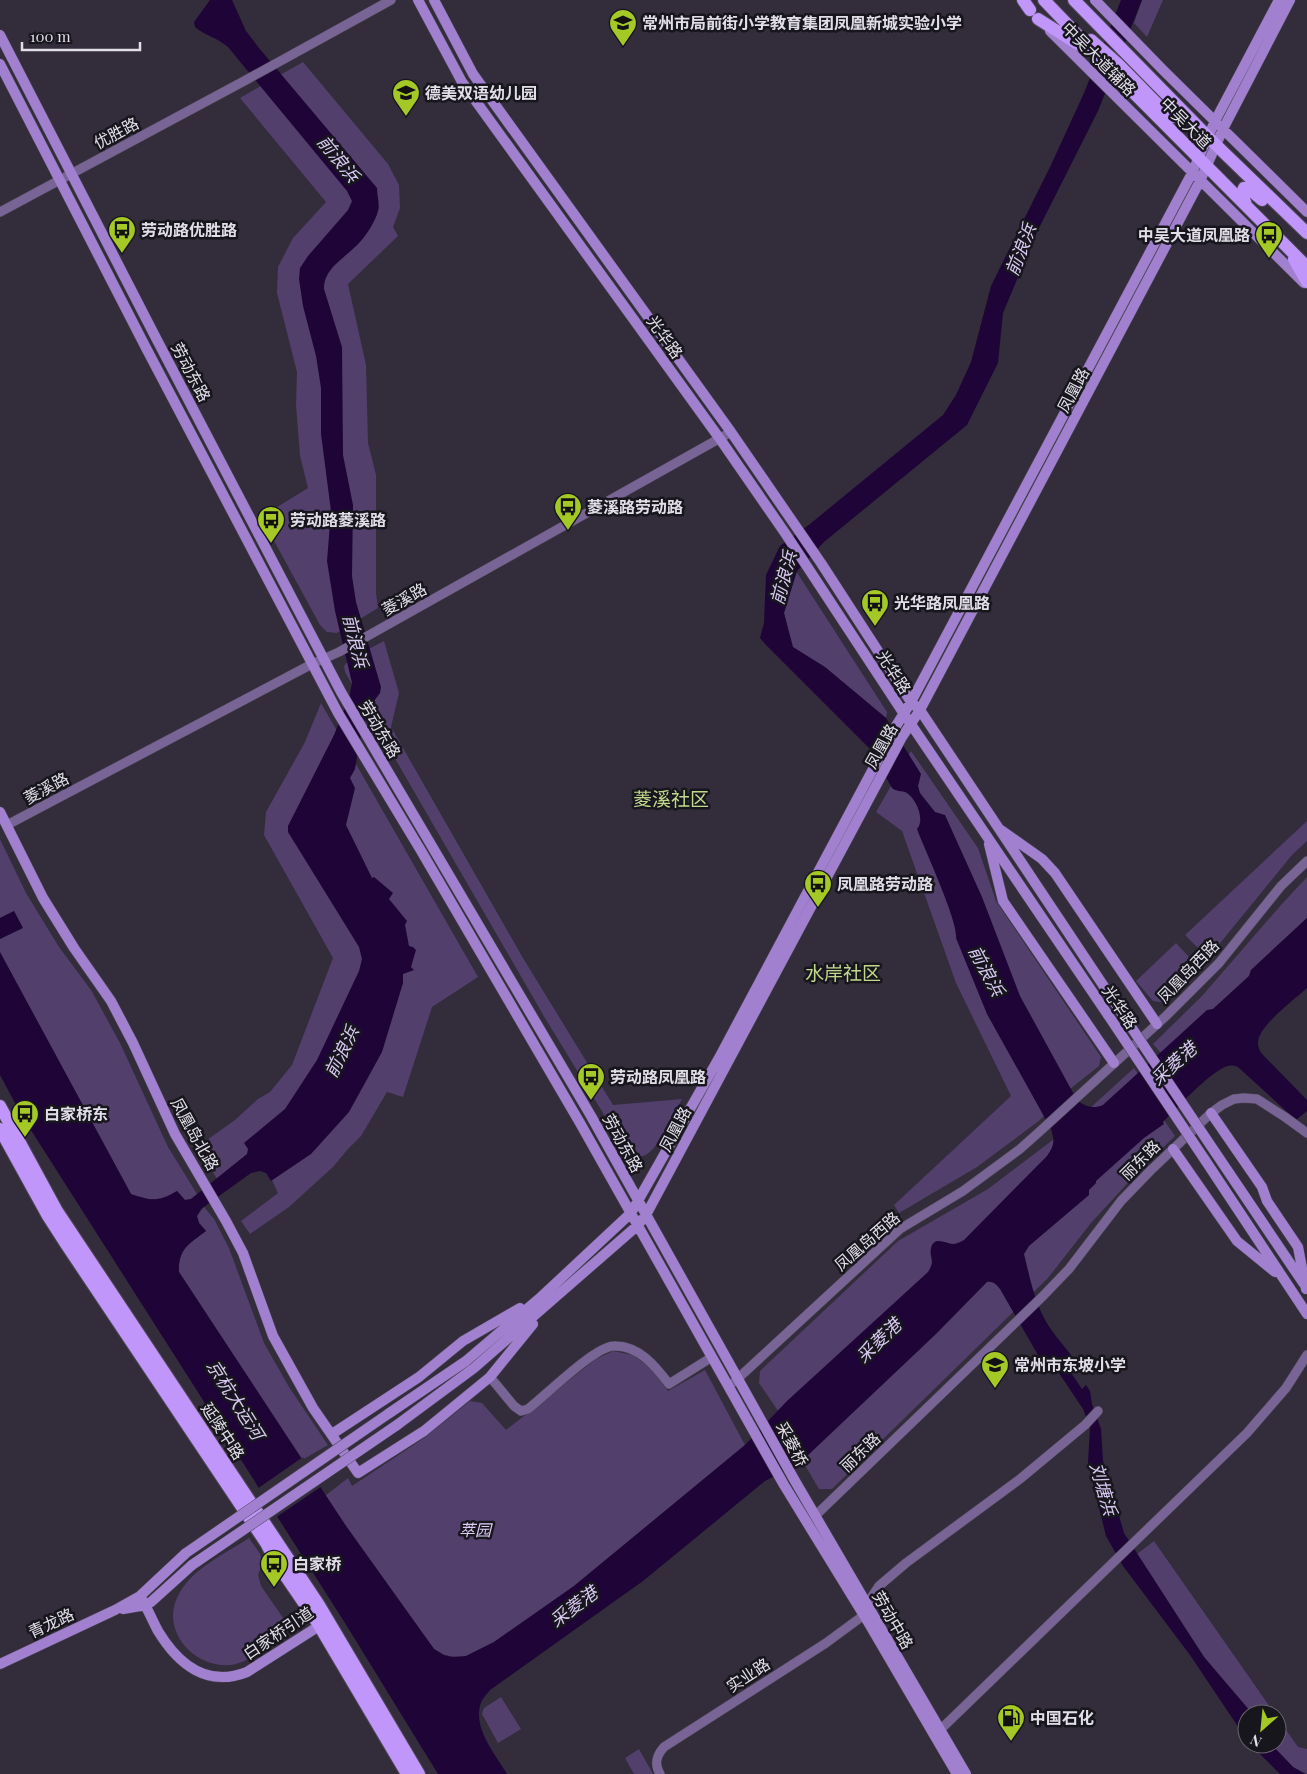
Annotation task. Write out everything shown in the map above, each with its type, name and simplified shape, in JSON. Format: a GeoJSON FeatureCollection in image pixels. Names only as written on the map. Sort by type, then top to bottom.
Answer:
{"type":"FeatureCollection","features":[{"type":"Feature","properties":{"kind":"main road","name":"光华路"},"geometry":{"type":"LineString","coordinates":[[418,0],[462,82],[720,439],[785,533],[904,714],[1108,1015],[1307,1314]]}},
{"type":"Feature","properties":{"kind":"main road","name":"光华路"},"geometry":{"type":"LineString","coordinates":[[434,0],[473,74],[731,432],[821,563],[911,702],[920,710],[1307,1289]]}},
{"type":"Feature","properties":{"kind":"main road","name":"中吴大道"},"geometry":{"type":"LineString","coordinates":[[1044,0],[1117,69],[1203,163],[1307,267]]}},
{"type":"Feature","properties":{"kind":"main road","name":"中吴大道"},"geometry":{"type":"LineString","coordinates":[[1074,0],[1212,141],[1307,233]]}},
{"type":"Feature","properties":{"kind":"main road"},"geometry":{"type":"LineString","coordinates":[[1095,0],[1307,212]]}},
{"type":"Feature","properties":{"kind":"main road","name":"凤凰路"},"geometry":{"type":"LineString","coordinates":[[146,1599],[397,1425],[474,1368],[637,1226],[646,1215],[902,737],[920,710],[1200,181],[1203,163],[1212,141],[1215,121],[1279,0]]}},
{"type":"Feature","properties":{"kind":"main road","name":"凤凰路"},"geometry":{"type":"LineString","coordinates":[[1212,141],[1223,129],[1290,0]]}},
{"type":"Feature","properties":{"kind":"main road"},"geometry":{"type":"LineString","coordinates":[[1028,7],[1099,52]]}},
{"type":"Feature","properties":{"kind":"main road","name":"中吴大道辅路"},"geometry":{"type":"LineString","coordinates":[[1028,7],[1200,181],[1307,284]]}},
{"type":"Feature","properties":{"kind":"main road","name":"劳动东路"},"geometry":{"type":"LineString","coordinates":[[0,35],[161,349],[341,692],[591,1116],[763,1422]]}},
{"type":"Feature","properties":{"kind":"main road","name":"劳动东路"},"geometry":{"type":"LineString","coordinates":[[0,64],[338,713],[575,1114],[752,1429]]}},
{"type":"Feature","properties":{"kind":"main road"},"geometry":{"type":"LineString","coordinates":[[1117,69],[1168,115],[1174,117],[1178,113],[1175,103]]}},
{"type":"Feature","properties":{"kind":"main road","name":"凤凰路"},"geometry":{"type":"LineString","coordinates":[[146,1599],[186,1553],[466,1362],[541,1297],[631,1213],[719,1058],[896,726],[911,702],[1192,173],[1203,163]]}},
{"type":"Feature","properties":{"kind":"main road"},"geometry":{"type":"LineString","coordinates":[[1247,207],[1242,192],[1244,188],[1249,189],[1307,243]]}},
{"type":"Feature","properties":{"kind":"main road"},"geometry":{"type":"LineString","coordinates":[[1288,248],[1307,284]]}},
{"type":"Feature","properties":{"kind":"main road","name":"凤凰岛北路"},"geometry":{"type":"LineString","coordinates":[[0,812],[42,898],[111,1001],[133,1043],[175,1134],[215,1199],[243,1252],[272,1336],[313,1408],[358,1474],[424,1431],[490,1377]]}},
{"type":"Feature","properties":{"kind":"main road"},"geometry":{"type":"LineString","coordinates":[[996,826],[1042,859],[1055,873],[1157,1024]]}},
{"type":"Feature","properties":{"kind":"main road"},"geometry":{"type":"LineString","coordinates":[[988,839],[1003,901],[1114,1063]]}},
{"type":"Feature","properties":{"kind":"main road","name":"延陵中路"},"geometry":{"type":"LineString","coordinates":[[0,1106],[57,1211],[419,1774]]}},
{"type":"Feature","properties":{"kind":"main road"},"geometry":{"type":"LineString","coordinates":[[1211,1113],[1262,1187],[1266,1201],[1298,1247],[1307,1289]]}},
{"type":"Feature","properties":{"kind":"main road","name":"延陵中路"},"geometry":{"type":"LineString","coordinates":[[0,1129],[48,1216],[66,1244],[261,1534],[276,1562],[321,1623],[407,1774]]}},
{"type":"Feature","properties":{"kind":"main road"},"geometry":{"type":"LineString","coordinates":[[1173,1149],[1237,1241],[1284,1279]]}},
{"type":"Feature","properties":{"kind":"main road"},"geometry":{"type":"LineString","coordinates":[[332,1434],[419,1377],[463,1341],[541,1297]]}},
{"type":"Feature","properties":{"kind":"main road"},"geometry":{"type":"LineString","coordinates":[[490,1377],[548,1305]]}},
{"type":"Feature","properties":{"kind":"main road","name":"采菱桥"},"geometry":{"type":"LineString","coordinates":[[763,1422],[795,1481]]}},
{"type":"Feature","properties":{"kind":"main road","name":"采菱桥"},"geometry":{"type":"LineString","coordinates":[[752,1429],[784,1485]]}},
{"type":"Feature","properties":{"kind":"main road","name":"劳动中路"},"geometry":{"type":"LineString","coordinates":[[795,1481],[966,1774]]}},
{"type":"Feature","properties":{"kind":"main road","name":"劳动中路"},"geometry":{"type":"LineString","coordinates":[[784,1485],[864,1615],[957,1774]]}},
{"type":"Feature","properties":{"kind":"main road","name":"白家桥引道"},"geometry":{"type":"LineString","coordinates":[[146,1599],[175,1646],[189,1661],[218,1674],[230,1674],[244,1670],[321,1623]]}},
{"type":"Feature","properties":{"kind":"main road","name":"青龙路"},"geometry":{"type":"LineString","coordinates":[[0,1664],[115,1610],[146,1599]]}},
{"type":"Feature","properties":{"kind":"street","name":"优胜路"},"geometry":{"type":"LineString","coordinates":[[0,212],[391,0]]}},
{"type":"Feature","properties":{"kind":"street","name":"菱溪路"},"geometry":{"type":"LineString","coordinates":[[7,825],[312,664],[339,652],[731,432]]}},
{"type":"Feature","properties":{"kind":"street","name":"凤凰岛西路"},"geometry":{"type":"LineString","coordinates":[[729,1387],[900,1229],[963,1191],[1020,1149],[1082,1093],[1157,1024],[1219,963],[1281,886],[1307,861]]}},
{"type":"Feature","properties":{"kind":"street","name":"丽东路"},"geometry":{"type":"LineString","coordinates":[[815,1516],[1042,1297],[1069,1269],[1121,1201],[1211,1113],[1234,1099],[1257,1099],[1307,1133]]}},
{"type":"Feature","properties":{"kind":"street"},"geometry":{"type":"LineString","coordinates":[[490,1377],[514,1406],[521,1411],[528,1409],[593,1355],[614,1346],[634,1350],[654,1364],[668,1384],[712,1357]]}},
{"type":"Feature","properties":{"kind":"street"},"geometry":{"type":"LineString","coordinates":[[940,1730],[1247,1433],[1286,1388],[1307,1356]]}},
{"type":"Feature","properties":{"kind":"street"},"geometry":{"type":"LineString","coordinates":[[864,1615],[867,1604],[879,1586],[1020,1479],[1085,1425],[1098,1411]]}},
{"type":"Feature","properties":{"kind":"street","name":"实业路"},"geometry":{"type":"LineString","coordinates":[[660,1774],[656,1761],[664,1747],[826,1643],[864,1615]]}},
{"type":"Feature","properties":{"kind":"green space"},"geometry":{"type":"Polygon","coordinates":[[[1142,0],[1163,0],[1147,37],[1134,23],[1142,0]]]}},
{"type":"Feature","properties":{"kind":"green space"},"geometry":{"type":"Polygon","coordinates":[[[303,62],[388,164],[399,185],[400,208],[393,227],[398,236],[348,284],[366,365],[368,443],[376,475],[376,593],[378,608],[337,633],[327,632],[320,625],[261,517],[308,488],[300,456],[296,405],[297,372],[277,293],[278,267],[293,238],[326,202],[240,98],[303,62]]]}},
{"type":"Feature","properties":{"kind":"green space"},"geometry":{"type":"Polygon","coordinates":[[[796,571],[887,712],[886,718],[826,668],[792,647],[784,613],[796,571]]]}},
{"type":"Feature","properties":{"kind":"green space"},"geometry":{"type":"Polygon","coordinates":[[[384,641],[399,693],[391,727],[523,958],[613,1105],[682,1099],[660,1140],[654,1148],[643,1156],[636,1155],[625,1149],[545,1018],[345,672],[344,666],[350,659],[384,641]]]}},
{"type":"Feature","properties":{"kind":"green space"},"geometry":{"type":"Polygon","coordinates":[[[321,703],[478,977],[432,1007],[403,1097],[387,1092],[361,1136],[333,1167],[289,1207],[250,1234],[241,1221],[278,1193],[265,1165],[219,1182],[197,1147],[235,1120],[258,1099],[270,1092],[292,1065],[333,958],[264,835],[266,812],[305,742],[321,703]]]}},
{"type":"Feature","properties":{"kind":"green space"},"geometry":{"type":"Polygon","coordinates":[[[911,751],[978,848],[996,901],[1101,1057],[1099,1066],[1065,1093],[1040,1120],[977,1167],[899,1213],[894,1205],[1011,1096],[956,983],[902,831],[876,812],[911,751]]]}},
{"type":"Feature","properties":{"kind":"green space"},"geometry":{"type":"Polygon","coordinates":[[[1307,821],[1307,841],[1292,855],[1208,958],[1185,935],[1307,821]]]}},
{"type":"Feature","properties":{"kind":"green space"},"geometry":{"type":"Polygon","coordinates":[[[0,839],[26,893],[59,947],[91,990],[120,1043],[168,1147],[197,1194],[191,1199],[185,1200],[177,1191],[160,1199],[144,1198],[131,1194],[0,953],[0,939],[22,927],[14,911],[0,918],[0,839]]]}},
{"type":"Feature","properties":{"kind":"green space"},"geometry":{"type":"Polygon","coordinates":[[[1307,877],[1307,918],[1251,970],[1249,976],[1161,1053],[1153,1044],[1202,996],[1307,877]]]}},
{"type":"Feature","properties":{"kind":"green space"},"geometry":{"type":"Polygon","coordinates":[[[1176,943],[1199,968],[1166,1003],[1153,1001],[1136,981],[1176,943]]]}},
{"type":"Feature","properties":{"kind":"green space"},"geometry":{"type":"Polygon","coordinates":[[[1134,1068],[1138,1074],[1103,1105],[1090,1108],[1134,1068]]]}},
{"type":"Feature","properties":{"kind":"green space"},"geometry":{"type":"Polygon","coordinates":[[[1157,1110],[1175,1136],[1136,1174],[1091,1223],[1048,1278],[832,1489],[819,1489],[796,1450],[1157,1110]]]}},
{"type":"Feature","properties":{"kind":"green space"},"geometry":{"type":"Polygon","coordinates":[[[1054,1139],[1063,1147],[783,1418],[759,1383],[760,1371],[898,1241],[988,1189],[1054,1139]]]}},
{"type":"Feature","properties":{"kind":"green space"},"geometry":{"type":"Polygon","coordinates":[[[204,1207],[214,1219],[229,1248],[264,1343],[289,1387],[328,1445],[302,1460],[179,1272],[180,1258],[183,1252],[206,1231],[199,1223],[197,1216],[204,1207]]]}},
{"type":"Feature","properties":{"kind":"green space","name":"萃园"},"geometry":{"type":"Polygon","coordinates":[[[613,1351],[633,1355],[651,1368],[668,1391],[705,1370],[745,1445],[574,1586],[494,1642],[462,1658],[444,1655],[434,1649],[325,1496],[348,1478],[352,1486],[424,1438],[470,1401],[482,1403],[506,1430],[596,1359],[613,1351]]]}},
{"type":"Feature","properties":{"kind":"green space"},"geometry":{"type":"Polygon","coordinates":[[[249,1538],[262,1559],[258,1575],[261,1586],[288,1625],[288,1631],[284,1636],[258,1653],[237,1664],[217,1664],[203,1660],[192,1653],[176,1632],[173,1619],[174,1606],[180,1592],[194,1575],[249,1538]]]}},
{"type":"Feature","properties":{"kind":"green space"},"geometry":{"type":"Polygon","coordinates":[[[1154,1541],[1268,1704],[1243,1704],[1204,1657],[1137,1554],[1154,1541]]]}},
{"type":"Feature","properties":{"kind":"green space"},"geometry":{"type":"Polygon","coordinates":[[[501,1697],[521,1729],[498,1743],[482,1714],[484,1708],[501,1697]]]}},
{"type":"Feature","properties":{"kind":"green space"},"geometry":{"type":"Polygon","coordinates":[[[1287,1731],[1298,1747],[1307,1749],[1307,1774],[1293,1767],[1281,1754],[1287,1754],[1287,1731]]]}},
{"type":"Feature","properties":{"kind":"green space"},"geometry":{"type":"Polygon","coordinates":[[[639,1749],[653,1774],[634,1774],[625,1758],[639,1749]]]}},
{"type":"Feature","properties":{"kind":"water"},"geometry":{"type":"Polygon","coordinates":[[[210,0],[232,0],[246,31],[259,48],[377,188],[379,209],[377,216],[362,240],[330,270],[324,289],[342,347],[343,455],[353,505],[352,576],[356,602],[381,687],[380,693],[368,709],[361,734],[355,769],[350,778],[355,788],[346,825],[372,878],[374,877],[393,893],[389,899],[407,921],[405,925],[409,946],[416,950],[411,967],[414,970],[403,974],[403,983],[382,1052],[349,1112],[311,1154],[271,1181],[266,1173],[260,1171],[251,1173],[201,1209],[197,1216],[199,1223],[206,1231],[183,1252],[180,1258],[179,1272],[346,1526],[434,1649],[452,1657],[466,1656],[494,1642],[574,1586],[745,1445],[787,1401],[928,1272],[932,1262],[932,1244],[940,1241],[954,1244],[964,1240],[1047,1156],[1051,1149],[1053,1137],[1051,1129],[987,1014],[956,938],[947,902],[917,829],[920,816],[917,805],[907,793],[892,788],[870,749],[760,638],[764,623],[766,575],[780,546],[810,524],[943,415],[956,395],[971,362],[991,286],[1051,165],[1084,93],[1121,0],[1142,0],[1098,111],[1037,232],[1003,313],[998,363],[967,425],[824,542],[797,571],[784,613],[793,647],[825,667],[886,718],[921,774],[918,786],[920,793],[935,812],[945,815],[982,897],[1020,996],[1077,1100],[1083,1104],[1089,1107],[1103,1105],[1207,1010],[1213,1009],[1249,976],[1251,970],[1307,918],[1307,988],[1270,1021],[1259,1036],[1258,1043],[1262,1054],[1307,1100],[1307,1111],[1296,1120],[1239,1068],[1236,1066],[1225,1067],[1201,1084],[1163,1122],[1164,1124],[1144,1138],[1096,1181],[1089,1190],[1089,1195],[1029,1246],[1024,1254],[1042,1314],[1071,1355],[1065,1364],[1082,1389],[1086,1385],[1090,1391],[1092,1404],[1101,1429],[1103,1461],[1124,1533],[1204,1657],[1244,1704],[1237,1704],[1237,1725],[1190,1655],[1123,1566],[1106,1536],[1088,1463],[1090,1427],[1083,1409],[1055,1367],[1046,1369],[1000,1289],[994,1283],[987,1282],[936,1334],[802,1462],[765,1481],[643,1581],[490,1690],[481,1704],[480,1724],[487,1742],[507,1774],[438,1774],[345,1623],[22,1116],[0,1075],[0,952],[131,1194],[144,1198],[160,1199],[177,1191],[185,1200],[191,1199],[247,1154],[248,1149],[244,1143],[285,1109],[317,1060],[359,971],[362,959],[359,947],[288,832],[288,826],[334,735],[349,698],[352,683],[335,611],[327,561],[331,511],[321,434],[321,388],[299,279],[300,268],[308,256],[348,210],[352,201],[347,191],[228,47],[195,27],[194,22],[210,0]]]}},
{"type":"Feature","properties":{"kind":"water"},"geometry":{"type":"Polygon","coordinates":[[[14,911],[23,928],[0,939],[0,918],[14,911]]]}},
{"type":"Feature","properties":{"kind":"water"},"geometry":{"type":"Polygon","coordinates":[[[1260,1754],[1281,1754],[1293,1767],[1305,1774],[1280,1774],[1260,1754]]]}},
{"type":"Feature","properties":{"kind":"pier"},"geometry":{"type":"Polygon","coordinates":[[[303,1457],[322,1486],[275,1518],[257,1489],[303,1457]]]}},
{"type":"Feature","properties":{"kind":"place","name":"常州市局前街小学教育集团凤凰新城实验小学"},"geometry":{"type":"Point","coordinates":[623,47]}},
{"type":"Feature","properties":{"kind":"place","name":"德美双语幼儿园"},"geometry":{"type":"Point","coordinates":[406,117]}},
{"type":"Feature","properties":{"kind":"place","name":"劳动路优胜路"},"geometry":{"type":"Point","coordinates":[122,254]}},
{"type":"Feature","properties":{"kind":"place","name":"中吴大道凤凰路"},"geometry":{"type":"Point","coordinates":[1269,259]}},
{"type":"Feature","properties":{"kind":"place","name":"菱溪路劳动路"},"geometry":{"type":"Point","coordinates":[568,531]}},
{"type":"Feature","properties":{"kind":"place","name":"劳动路菱溪路"},"geometry":{"type":"Point","coordinates":[271,544]}},
{"type":"Feature","properties":{"kind":"place","name":"光华路凤凰路"},"geometry":{"type":"Point","coordinates":[875,627]}},
{"type":"Feature","properties":{"kind":"place","name":"凤凰路劳动路"},"geometry":{"type":"Point","coordinates":[818,908]}},
{"type":"Feature","properties":{"kind":"place","name":"劳动路凤凰路"},"geometry":{"type":"Point","coordinates":[591,1101]}},
{"type":"Feature","properties":{"kind":"place","name":"白家桥东"},"geometry":{"type":"Point","coordinates":[25,1138]}},
{"type":"Feature","properties":{"kind":"place","name":"常州市东坡小学"},"geometry":{"type":"Point","coordinates":[995,1389]}},
{"type":"Feature","properties":{"kind":"place","name":"白家桥"},"geometry":{"type":"Point","coordinates":[274,1588]}},
{"type":"Feature","properties":{"kind":"place","name":"中国石化"},"geometry":{"type":"Point","coordinates":[1011,1742]}},
{"type":"Feature","properties":{"kind":"district","name":"菱溪社区"},"geometry":{"type":"Point","coordinates":[671,799]}},
{"type":"Feature","properties":{"kind":"district","name":"水岸社区"},"geometry":{"type":"Point","coordinates":[843,973]}},
{"type":"Feature","properties":{"kind":"water label","name":"前浪浜"},"geometry":{"type":"Point","coordinates":[338,159]}},
{"type":"Feature","properties":{"kind":"water label","name":"前浪浜"},"geometry":{"type":"Point","coordinates":[1021,250]}},
{"type":"Feature","properties":{"kind":"water label","name":"前浪浜"},"geometry":{"type":"Point","coordinates":[784,578]}},
{"type":"Feature","properties":{"kind":"water label","name":"前浪浜"},"geometry":{"type":"Point","coordinates":[355,641]}},
{"type":"Feature","properties":{"kind":"water label","name":"前浪浜"},"geometry":{"type":"Point","coordinates":[986,971]}},
{"type":"Feature","properties":{"kind":"water label","name":"前浪浜"},"geometry":{"type":"Point","coordinates":[342,1052]}},
{"type":"Feature","properties":{"kind":"water label","name":"采菱港"},"geometry":{"type":"Point","coordinates":[1174,1064]}},
{"type":"Feature","properties":{"kind":"water label","name":"采菱港"},"geometry":{"type":"Point","coordinates":[879,1341]}},
{"type":"Feature","properties":{"kind":"water label","name":"京杭大运河"},"geometry":{"type":"Point","coordinates":[235,1400]}},
{"type":"Feature","properties":{"kind":"water label","name":"刘塘浜"},"geometry":{"type":"Point","coordinates":[1103,1489]}},
{"type":"Feature","properties":{"kind":"water label","name":"采菱港"},"geometry":{"type":"Point","coordinates":[574,1607]}}]}
